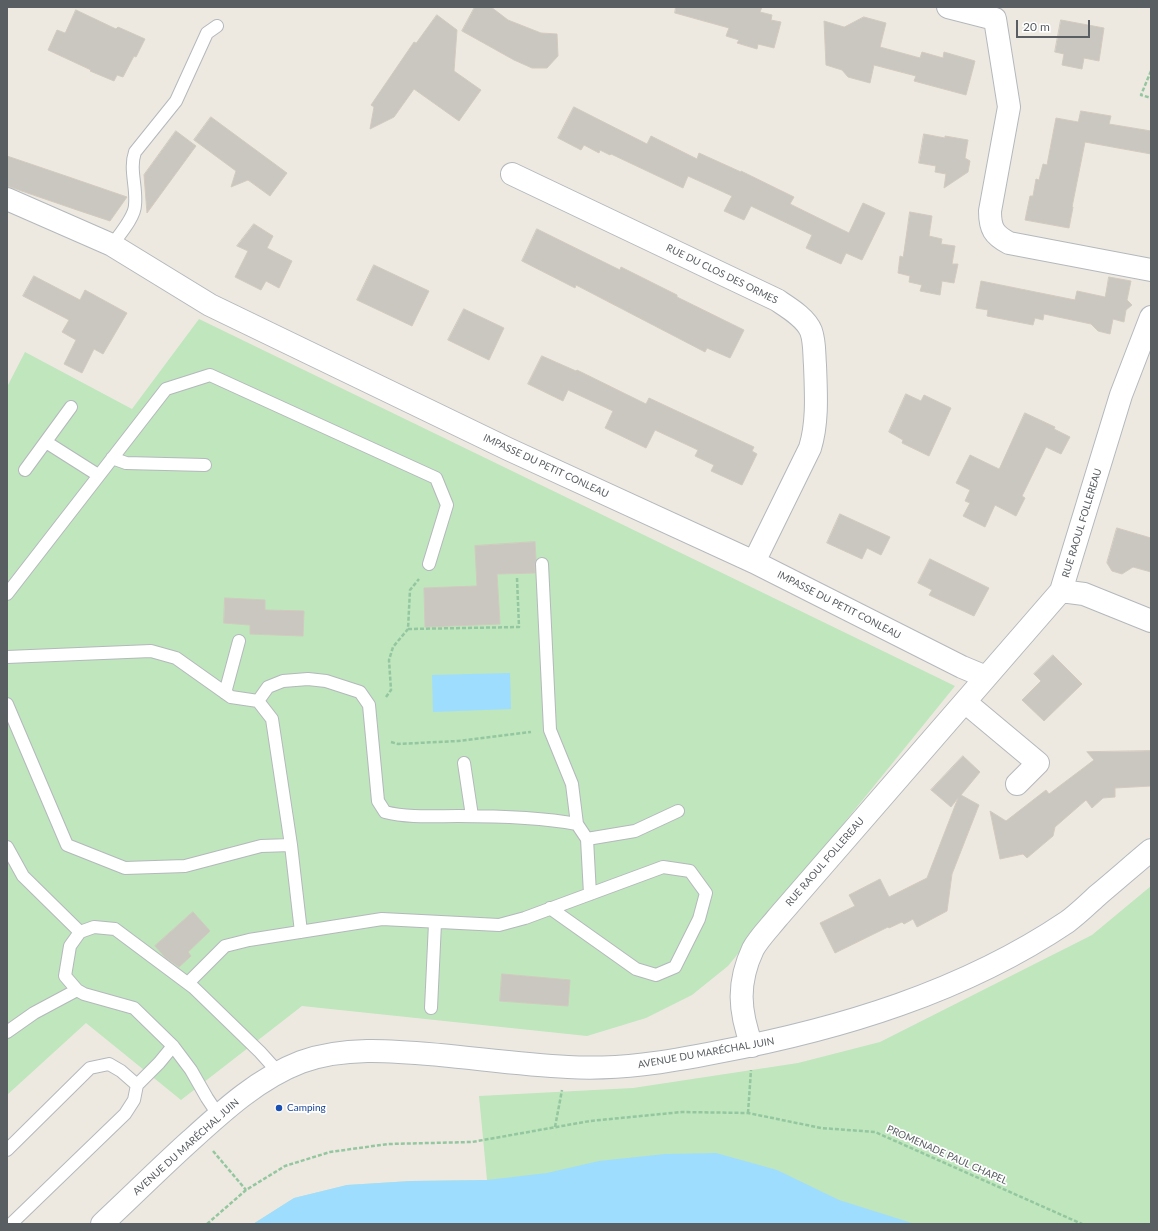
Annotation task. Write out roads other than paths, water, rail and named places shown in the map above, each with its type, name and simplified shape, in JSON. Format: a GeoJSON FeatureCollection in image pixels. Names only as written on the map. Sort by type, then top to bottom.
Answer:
{"type":"FeatureCollection","features":[{"type":"Feature","properties":{"kind":"street"},"geometry":{"type":"LineString","coordinates":[[948,7],[1000,13],[1009,107],[990,211],[992,228],[998,238],[1009,243],[1151,270]]}},
{"type":"Feature","properties":{"kind":"street","name":"RUE DU CLOS DES ORMES"},"geometry":{"type":"LineString","coordinates":[[512,174],[777,300],[804,321],[811,331],[816,378],[814,435],[810,448],[754,562]]}},
{"type":"Feature","properties":{"kind":"street","name":"IMPASSE DU PETIT CONLEAU"},"geometry":{"type":"LineString","coordinates":[[7,199],[112,245],[210,305],[508,449],[754,562],[962,667],[986,677]]}},
{"type":"Feature","properties":{"kind":"street","name":"RUE RAOUL FOLLEREAU"},"geometry":{"type":"LineString","coordinates":[[752,1046],[746,1030],[742,1003],[742,979],[754,948],[778,917],[1061,591],[1120,395],[1151,317]]}},
{"type":"Feature","properties":{"kind":"street"},"geometry":{"type":"LineString","coordinates":[[1061,591],[1084,594],[1151,621]]}},
{"type":"Feature","properties":{"kind":"street"},"geometry":{"type":"LineString","coordinates":[[965,702],[1038,763],[1017,784]]}},
{"type":"Feature","properties":{"kind":"street","name":"AVENUE DU MARÉCHAL JUIN"},"geometry":{"type":"LineString","coordinates":[[102,1224],[170,1159],[218,1116],[262,1082],[278,1072],[304,1061],[351,1052],[375,1050],[567,1067],[603,1068],[639,1065],[702,1056],[752,1046],[833,1026],[956,982],[1004,960],[1070,920],[1151,850]]}},
{"type":"Feature","properties":{"kind":"lane"},"geometry":{"type":"LineString","coordinates":[[112,245],[133,214],[136,206],[132,160],[135,152],[176,101],[207,33],[217,26]]}},
{"type":"Feature","properties":{"kind":"lane"},"geometry":{"type":"LineString","coordinates":[[7,594],[166,389],[210,375],[436,478],[447,505],[429,564]]}},
{"type":"Feature","properties":{"kind":"lane"},"geometry":{"type":"LineString","coordinates":[[25,470],[71,407]]}},
{"type":"Feature","properties":{"kind":"lane"},"geometry":{"type":"LineString","coordinates":[[46,442],[98,475]]}},
{"type":"Feature","properties":{"kind":"lane"},"geometry":{"type":"LineString","coordinates":[[112,458],[126,463],[205,465]]}},
{"type":"Feature","properties":{"kind":"lane"},"geometry":{"type":"LineString","coordinates":[[542,564],[550,730],[572,784],[578,824],[587,839],[590,894]]}},
{"type":"Feature","properties":{"kind":"lane"},"geometry":{"type":"LineString","coordinates":[[225,693],[239,641]]}},
{"type":"Feature","properties":{"kind":"lane"},"geometry":{"type":"LineString","coordinates":[[7,657],[151,651],[176,658],[231,697],[258,701],[272,719],[292,845],[301,932]]}},
{"type":"Feature","properties":{"kind":"lane"},"geometry":{"type":"LineString","coordinates":[[258,701],[268,687],[283,681],[308,679],[326,681],[360,692],[369,705],[378,801],[385,812],[398,816],[472,816],[557,820],[578,824]]}},
{"type":"Feature","properties":{"kind":"lane"},"geometry":{"type":"LineString","coordinates":[[7,704],[67,845],[125,868],[185,866],[261,846],[292,845]]}},
{"type":"Feature","properties":{"kind":"lane"},"geometry":{"type":"LineString","coordinates":[[464,763],[472,816]]}},
{"type":"Feature","properties":{"kind":"lane"},"geometry":{"type":"LineString","coordinates":[[587,839],[635,831],[678,811]]}},
{"type":"Feature","properties":{"kind":"lane"},"geometry":{"type":"LineString","coordinates":[[7,847],[23,876],[80,932]]}},
{"type":"Feature","properties":{"kind":"lane"},"geometry":{"type":"LineString","coordinates":[[188,983],[225,946],[249,940],[382,919],[435,923],[499,925],[663,867],[690,871],[706,893],[700,919],[675,967],[656,975],[636,969],[550,908]]}},
{"type":"Feature","properties":{"kind":"lane"},"geometry":{"type":"LineString","coordinates":[[431,1008],[435,923]]}},
{"type":"Feature","properties":{"kind":"lane"},"geometry":{"type":"LineString","coordinates":[[218,1116],[206,1098],[191,1070],[173,1046],[134,1008],[84,994],[77,990],[65,976],[70,946],[80,932],[94,927],[116,930],[194,988],[278,1072]]}},
{"type":"Feature","properties":{"kind":"lane"},"geometry":{"type":"LineString","coordinates":[[7,1032],[34,1013],[77,990]]}},
{"type":"Feature","properties":{"kind":"lane"},"geometry":{"type":"LineString","coordinates":[[11,1224],[126,1114],[134,1100],[137,1085],[160,1063],[173,1046]]}},
{"type":"Feature","properties":{"kind":"lane"},"geometry":{"type":"LineString","coordinates":[[7,1150],[90,1068],[108,1064],[121,1071],[137,1085]]}},
{"type":"Feature","properties":{"kind":"water"},"geometry":{"type":"Polygon","coordinates":[[[510,673],[511,709],[433,712],[432,675],[510,673]]]}},
{"type":"Feature","properties":{"kind":"water"},"geometry":{"type":"Polygon","coordinates":[[[716,1153],[777,1170],[839,1200],[915,1224],[253,1224],[294,1198],[347,1185],[411,1181],[487,1180],[547,1173],[599,1161],[665,1154],[716,1153]]]}},
{"type":"Feature","properties":{"kind":"place","name":"Camping"},"geometry":{"type":"Point","coordinates":[279,1108]}}]}
